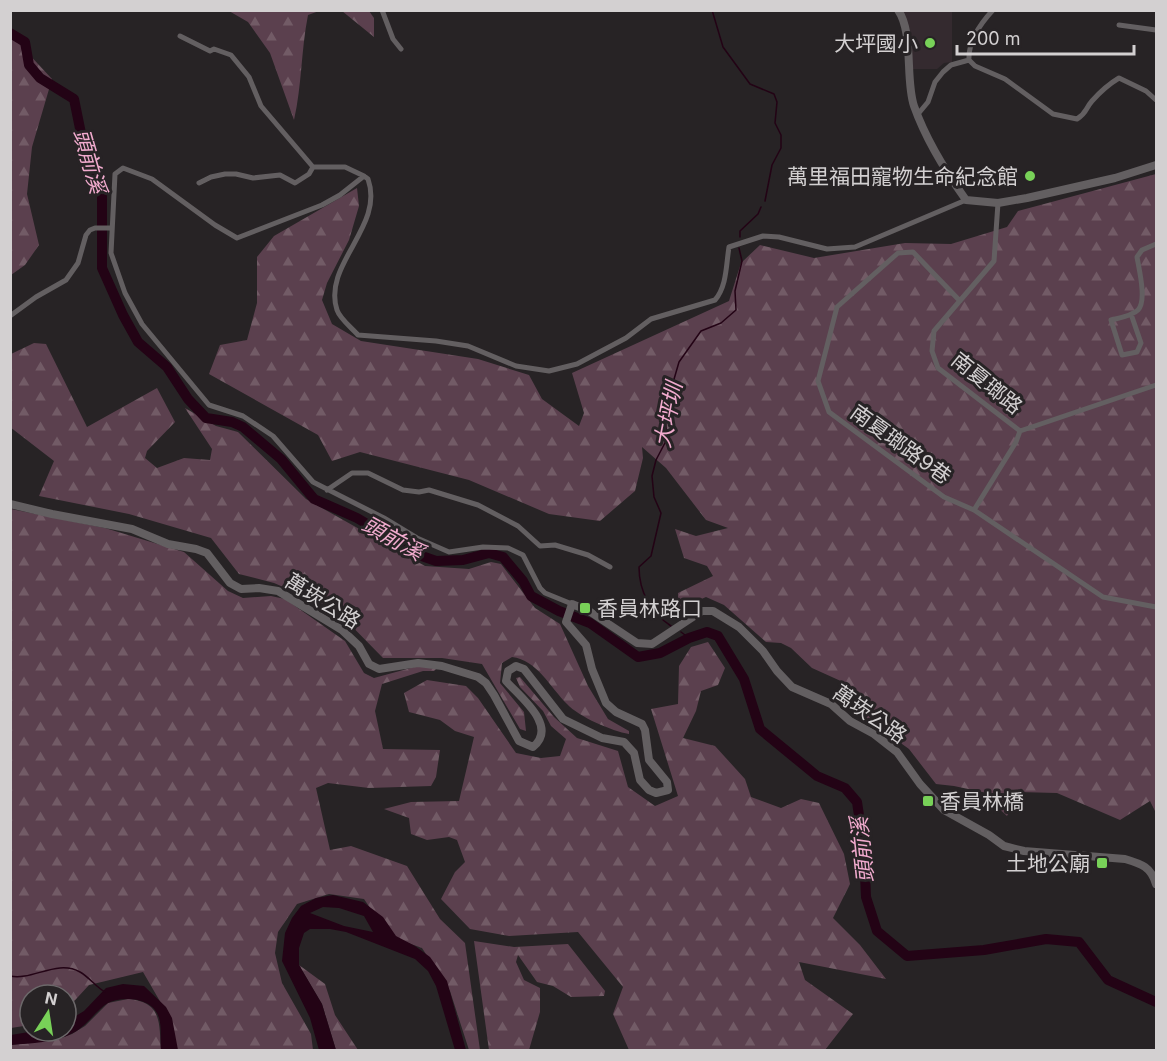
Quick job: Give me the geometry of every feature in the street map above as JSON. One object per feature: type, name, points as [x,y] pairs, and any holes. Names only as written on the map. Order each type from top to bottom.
[{"type":"street","points":[[382,10],[393,39],[401,49]]},
{"type":"street","points":[[898,10],[905,27],[914,106],[950,177],[966,200]]},
{"type":"street","points":[[993,10],[975,34],[969,49],[969,60],[975,66],[1005,79],[1053,114],[1077,119],[1086,113],[1090,103],[1111,82],[1119,78],[1146,91],[1156,100]]},
{"type":"street","points":[[1119,25],[1156,30]]},
{"type":"street","points":[[180,36],[210,51],[214,49],[231,55],[249,77],[261,106],[313,168]]},
{"type":"street","points":[[918,114],[928,102],[935,82],[943,72],[951,65],[969,60]]},
{"type":"street","points":[[313,168],[345,167],[368,179],[372,196],[368,220],[336,282],[338,311],[358,335],[436,340],[468,345],[516,366],[549,371],[577,364],[626,338],[651,320],[715,300],[721,293],[729,247],[744,241],[763,236],[779,237],[827,249],[855,247],[966,200],[998,203],[1028,198],[1115,178],[1156,165]]},
{"type":"street","points":[[364,176],[340,195],[322,205],[237,238],[215,225],[152,179],[123,168],[115,174],[111,253],[131,303],[142,324],[209,405],[243,416],[273,436],[313,482],[384,518],[417,538],[449,552],[483,547],[508,548],[523,555],[540,588],[545,593],[572,604]]},
{"type":"street","points":[[199,183],[211,177],[236,174],[253,178],[280,175],[295,183],[309,174],[313,168]]},
{"type":"street","name":"南夏瑯路","points":[[998,203],[994,261],[934,331],[932,351],[938,368],[1020,431],[1156,385]]},
{"type":"street","points":[[10,316],[36,297],[66,280],[78,263],[86,235],[90,230],[112,228]]},
{"type":"street","points":[[1131,314],[1140,343],[1137,352],[1122,355],[1111,320],[1139,309],[1143,301],[1137,257],[1142,250],[1156,244]]},
{"type":"street","name":"南夏瑯路9巷","points":[[960,301],[913,252],[898,253],[837,307],[819,381],[829,412],[944,497],[974,510]]},
{"type":"street","points":[[1020,431],[1016,442],[974,510],[1103,597],[1156,607]]},
{"type":"street","points":[[327,490],[352,473],[368,473],[404,490],[419,492],[429,490],[478,505],[518,525],[540,546],[555,545],[588,555],[610,567]]},
{"type":"street","name":"萬崁公路","points":[[10,504],[132,529],[168,544],[207,553],[230,583],[241,589],[259,588],[278,591],[342,630],[359,646],[369,664],[379,669],[418,663],[442,666],[478,677],[486,683],[494,695],[519,741],[533,747],[540,741],[542,734],[540,724],[531,705],[506,681],[508,671],[516,666],[524,669],[562,719],[602,738],[624,742],[634,753],[640,780],[656,793],[668,790],[667,782],[649,760],[642,724],[616,712],[606,703],[592,669],[586,645],[566,622],[572,604],[589,611],[637,643],[652,644],[702,611],[713,610],[739,627],[763,651],[792,687],[831,704],[850,721],[874,734],[897,752],[920,784],[944,810],[1004,846],[1024,851],[1125,859],[1141,863],[1152,872],[1156,884]]},
{"type":"shaded area","name":"大坪國小","points":[[901,11],[952,11],[952,62],[944,63],[937,69],[911,69]]},
{"type":"shaded area","points":[[333,895],[363,902],[383,917],[396,936],[430,957],[447,981],[466,1050],[455,1050],[436,986],[428,971],[415,959],[346,932],[310,929],[304,933],[299,948],[299,965],[322,1004],[336,1050],[319,1050],[310,1018],[282,961],[285,933],[292,918],[301,906],[316,898]],"holes":[[[323,907],[339,908],[364,916],[373,932],[344,926],[310,913]]]},
{"type":"shaded area","points":[[123,984],[144,986],[166,1007],[172,1018],[178,1050],[161,1050],[159,1018],[156,1011],[145,1002],[138,1000],[122,999],[108,1003],[78,1030],[78,1015],[106,988]]},
{"type":"shaded area","points":[[18,1034],[18,1043],[32,1043],[11,1045],[11,1035]]},
{"type":"green space","points":[[229,11],[319,11],[308,15],[294,120],[270,53],[248,22]]},
{"type":"green space","points":[[342,11],[369,11],[374,18],[374,37]]},
{"type":"green space","points":[[11,35],[52,79],[32,147],[27,194],[39,245],[25,265],[11,275]]},
{"type":"green space","points":[[1156,174],[1156,813],[1150,801],[1120,820],[1057,793],[1019,792],[1007,816],[995,805],[987,793],[936,784],[909,749],[862,715],[859,694],[843,682],[812,668],[791,648],[781,643],[766,642],[724,605],[706,597],[678,609],[678,593],[713,576],[707,566],[684,558],[675,529],[696,536],[728,528],[706,520],[666,468],[642,447],[643,458],[635,491],[600,521],[549,514],[469,480],[360,452],[332,461],[318,435],[209,374],[220,345],[247,340],[257,303],[257,257],[274,236],[357,188],[359,206],[349,240],[327,283],[322,300],[332,324],[361,341],[478,359],[529,375],[542,399],[579,426],[584,413],[572,373],[729,301],[741,263],[760,245],[814,258],[905,243],[951,244],[1007,227],[1018,211]]},
{"type":"green space","points":[[34,343],[46,344],[87,427],[157,388],[175,422],[147,451],[145,458],[157,468],[184,458],[210,460],[212,449],[185,408],[216,426],[238,432],[306,499],[425,566],[469,569],[491,562],[501,564],[535,608],[560,624],[588,686],[608,719],[629,731],[629,734],[605,727],[579,714],[529,663],[512,657],[502,663],[500,683],[524,712],[526,731],[520,729],[482,664],[442,658],[383,658],[335,609],[274,583],[239,574],[211,538],[129,514],[39,496],[54,461],[10,427],[11,354]]},
{"type":"green space","points":[[11,509],[105,528],[184,552],[228,591],[243,598],[271,596],[285,599],[345,641],[364,673],[374,678],[418,666],[436,669],[382,684],[375,711],[383,749],[440,750],[436,777],[431,786],[369,788],[328,783],[316,788],[330,850],[351,846],[407,866],[440,919],[465,943],[480,1050],[469,1050],[450,991],[422,948],[389,936],[364,899],[329,894],[297,904],[278,932],[275,953],[282,983],[311,1034],[313,1050],[171,1050],[165,1010],[143,972],[89,985],[78,997],[78,983],[18,983],[18,1027],[11,1028]]},
{"type":"green space","points":[[708,642],[725,668],[718,685],[701,691],[696,711],[683,738],[715,746],[745,779],[751,797],[781,808],[801,799],[819,803],[844,854],[850,884],[833,918],[860,945],[886,979],[799,962],[805,980],[853,1014],[825,1050],[629,1050],[613,1014],[623,987],[578,932],[509,936],[470,929],[441,899],[455,872],[465,862],[457,840],[449,837],[427,840],[411,834],[409,818],[384,809],[411,802],[459,801],[474,737],[455,731],[440,720],[409,712],[404,693],[427,680],[466,686],[478,698],[516,753],[541,758],[560,756],[566,739],[551,726],[543,711],[520,687],[516,678],[520,677],[554,717],[577,738],[618,751],[628,787],[655,806],[678,796],[651,709],[678,704],[679,666],[691,647]]},
{"type":"green space","points":[[474,941],[514,947],[568,944],[605,991],[604,996],[571,997],[553,986],[537,982],[518,955],[516,962],[524,980],[540,988],[540,1012],[529,1050],[489,1050]]},
{"type":"green space","points":[[299,965],[325,984],[335,1015],[358,1050],[336,1050],[322,1004]]},
{"type":"green space","points":[[128,999],[147,1004],[153,1009],[159,1022],[161,1050],[11,1050],[10,1045],[28,1043],[78,1043],[78,1030],[108,1003]]},
{"type":"waterway","name":"大坪圳","points":[[712,10],[723,47],[750,84],[774,94],[777,102],[775,123],[781,135],[781,148],[772,165],[765,201]]},
{"type":"waterway","name":"頭前溪","points":[[10,33],[25,42],[29,65],[40,78],[74,99],[86,158],[102,193],[102,268],[123,315],[138,342],[167,367],[188,399],[206,418],[232,422],[243,427],[281,459],[314,499],[357,518],[419,555],[436,561],[463,560],[489,553],[503,557],[523,581],[531,596],[559,611],[590,623],[638,657],[660,653],[689,638],[707,632],[718,636],[744,679],[760,729],[817,776],[845,788],[857,802],[864,849],[866,897],[877,931],[907,956],[984,950],[1046,939],[1079,942],[1108,980],[1156,1002]]},
{"type":"waterway","name":"大坪圳","points":[[740,237],[740,231],[758,214],[761,207]]},
{"type":"waterway","name":"大坪圳","points":[[671,626],[652,608],[641,585],[639,567],[651,556],[661,513],[654,497],[652,476],[656,460],[667,439],[665,416],[679,362],[701,331],[721,323],[736,310],[735,291],[742,261],[739,248]]},
{"type":"waterway","name":"大坪圳","points":[[681,632],[689,638]]},
{"type":"waterway","points":[[10,976],[27,976],[62,968],[71,969],[83,974],[105,992]]},
{"type":"place","name":"大坪國小","points":[[930,43]]},
{"type":"place","name":"萬里福田寵物生命紀念館","points":[[1030,176]]},
{"type":"place","name":"香員林路口","points":[[585,608]]},
{"type":"place","name":"香員林橋","points":[[928,801]]},
{"type":"place","name":"土地公廟","points":[[1102,863]]}]
